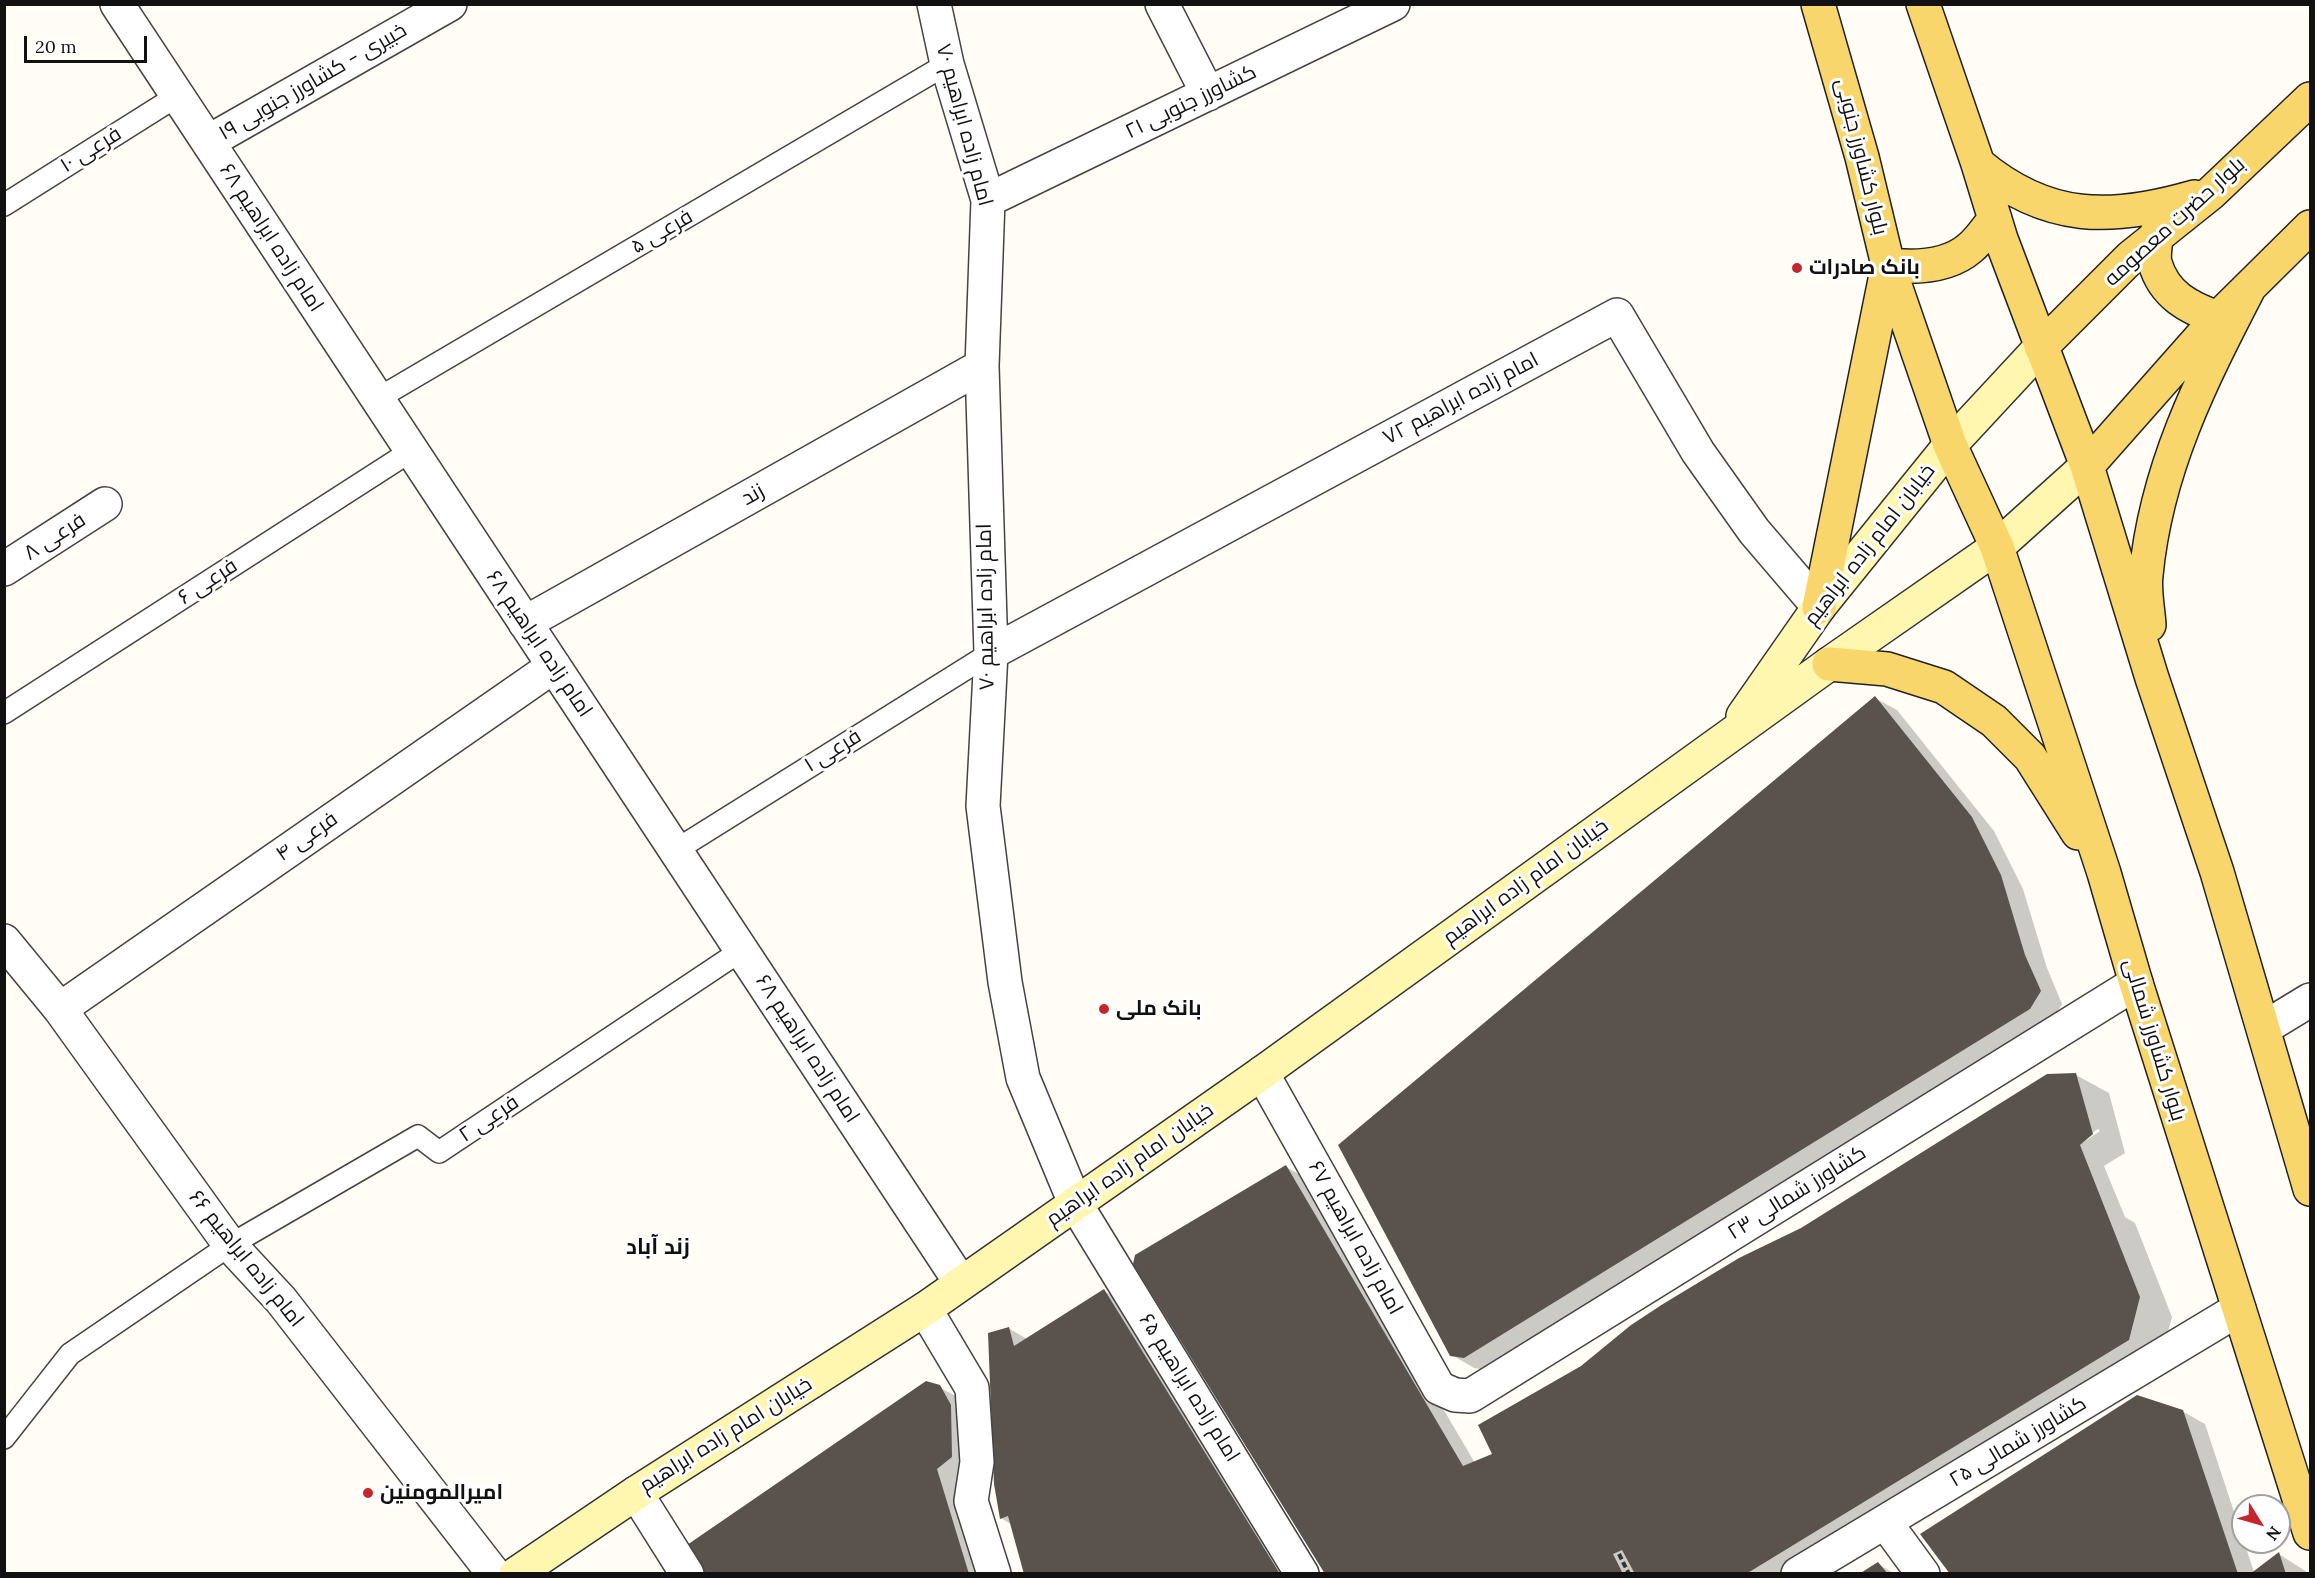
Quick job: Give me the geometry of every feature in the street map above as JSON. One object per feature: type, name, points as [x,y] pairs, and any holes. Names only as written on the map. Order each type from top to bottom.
[{"type":"main road","name":"بلوار کشاورز جنوبی","points":[[1818,4],[1862,157],[1888,265],[1950,445],[1997,547]]},
{"type":"main road","points":[[1923,4],[1995,219],[2087,466],[2152,678],[2217,872],[2310,1189]]},
{"type":"main road","name":"بلوار حضرت معصومه","points":[[2041,347],[2156,235],[2211,193],[2310,99]]},
{"type":"main road","points":[[1978,164],[2000,182],[2026,197],[2081,213],[2143,210],[2211,193]]},
{"type":"main road","points":[[1819,607],[1888,265],[1912,267],[1946,262],[1970,248],[1995,219]]},
{"type":"main road","points":[[2087,466],[2218,318],[2310,226]]},
{"type":"main road","points":[[2156,235],[2154,262],[2171,294],[2193,310],[2218,318]]},
{"type":"main road","points":[[2152,678],[2146,577],[2155,514],[2177,436],[2200,382],[2248,288]]},
{"type":"main road","name":"خیابان امام زاده ابراهیم","points":[[1730,735],[1819,607],[1950,445],[2041,347]]},
{"type":"main road","name":"خیابان امام زاده ابراهیم","points":[[516,1574],[636,1493],[926,1309],[1262,1072],[1829,664],[1997,547],[2087,466]]},
{"type":"main road","name":"بلوار کشاورز شمالی","points":[[1997,547],[2104,873],[2136,983],[2310,1533]]},
{"type":"main road","points":[[1829,664],[1887,669],[1944,687],[1994,721],[2030,757],[2104,873]]},
{"type":"street","name":"امام زاده ابراهیم ۶۸","points":[[117,4],[961,1283]]},
{"type":"street","name":"خبیری - کشاورز جنوبی ۱۹","points":[[208,142],[450,4]]},
{"type":"street","name":"امام زاده ابراهیم ۷۰","points":[[934,4],[947,64],[988,200],[982,366],[990,653],[983,806],[1005,982],[1023,1078],[1075,1203]]},
{"type":"street","points":[[1162,4],[1208,93]]},
{"type":"street","name":"کشاورز جنوبی ۲۱","points":[[988,200],[1392,5]]},
{"type":"street","name":"امام زاده ابراهیم ۷۲","points":[[990,653],[1617,315],[1698,452],[1754,531],[1819,607]]},
{"type":"street","name":"زند","points":[[525,623],[982,366]]},
{"type":"street","name":"فرعی ۸","points":[[4,569],[105,504]]},
{"type":"street","name":"فرعی ۴","points":[[60,1009],[554,666]]},
{"type":"street","name":"امام زاده ابراهیم ۶۶","points":[[6,947],[60,1009],[230,1245],[281,1300],[494,1574]]},
{"type":"street","name":"کشاورز شمالی ۲۳","points":[[1455,1395],[1470,1396],[2136,983]]},
{"type":"street","points":[[2264,1028],[2310,1000]]},
{"type":"street","name":"امام زاده ابراهیم ۶۷","points":[[1262,1072],[1439,1388],[1455,1395]]},
{"type":"street","name":"امام زاده ابراهیم ۶۵","points":[[1075,1203],[1302,1574]]},
{"type":"street","points":[[926,1309],[972,1388],[977,1462],[971,1502],[994,1574]]},
{"type":"street","name":"کشاورز شمالی ۲۵","points":[[1798,1574],[2238,1309]]},
{"type":"street","points":[[636,1493],[687,1574]]},
{"type":"street","points":[[1886,1522],[1923,1574]]},
{"type":"lane","name":"فرعی ۵","points":[[377,399],[947,64]]},
{"type":"lane","name":"فرعی ۱۰","points":[[4,205],[177,96]]},
{"type":"lane","name":"فرعی ۶","points":[[4,713],[411,451]]},
{"type":"lane","name":"فرعی ۱","points":[[676,850],[990,653]]},
{"type":"lane","name":"فرعی ۲","points":[[230,1245],[418,1136],[439,1152],[742,950]]},
{"type":"lane","points":[[4,1438],[70,1354],[230,1245]]},
{"type":"path","points":[[1619,1554],[1629,1574]]},
{"type":"building","points":[[1875,696],[1972,817],[2001,875],[2025,955],[2041,991],[2030,1009],[1464,1358],[1450,1356],[1338,1145]]},
{"type":"building","points":[[2076,1073],[2093,1134],[2080,1145],[2140,1297],[2129,1340],[1746,1574],[1635,1574],[1622,1550],[1613,1554],[1623,1574],[1325,1574],[1133,1264],[1135,1255],[1286,1165],[1463,1466],[1492,1454],[1478,1425],[1581,1366],[1631,1325],[1663,1304],[1739,1258],[1801,1228],[2047,1074]]},
{"type":"building","points":[[1104,1289],[1280,1574],[1024,1574],[1008,1516],[1000,1519],[994,1484],[988,1333],[1009,1327],[1014,1346]]},
{"type":"building","points":[[926,1381],[940,1385],[951,1405],[952,1457],[937,1469],[969,1574],[704,1574],[687,1545]]},
{"type":"building","points":[[2137,1395],[2183,1410],[2238,1574],[1950,1574],[1920,1534]]},
{"type":"building","points":[[2276,1554],[2280,1554],[2286,1574],[2250,1574]]},
{"type":"building","points":[[1878,1562],[1888,1574],[1859,1574]]},
{"type":"place","name":"بانک صادرات","points":[[1797,268]]},
{"type":"place","name":"بانک ملی","points":[[1104,1009]]},
{"type":"place","name":"امیرالمومنین","points":[[368,1493]]},
{"type":"district","name":"زند آباد","points":[[658,1248]]}]
